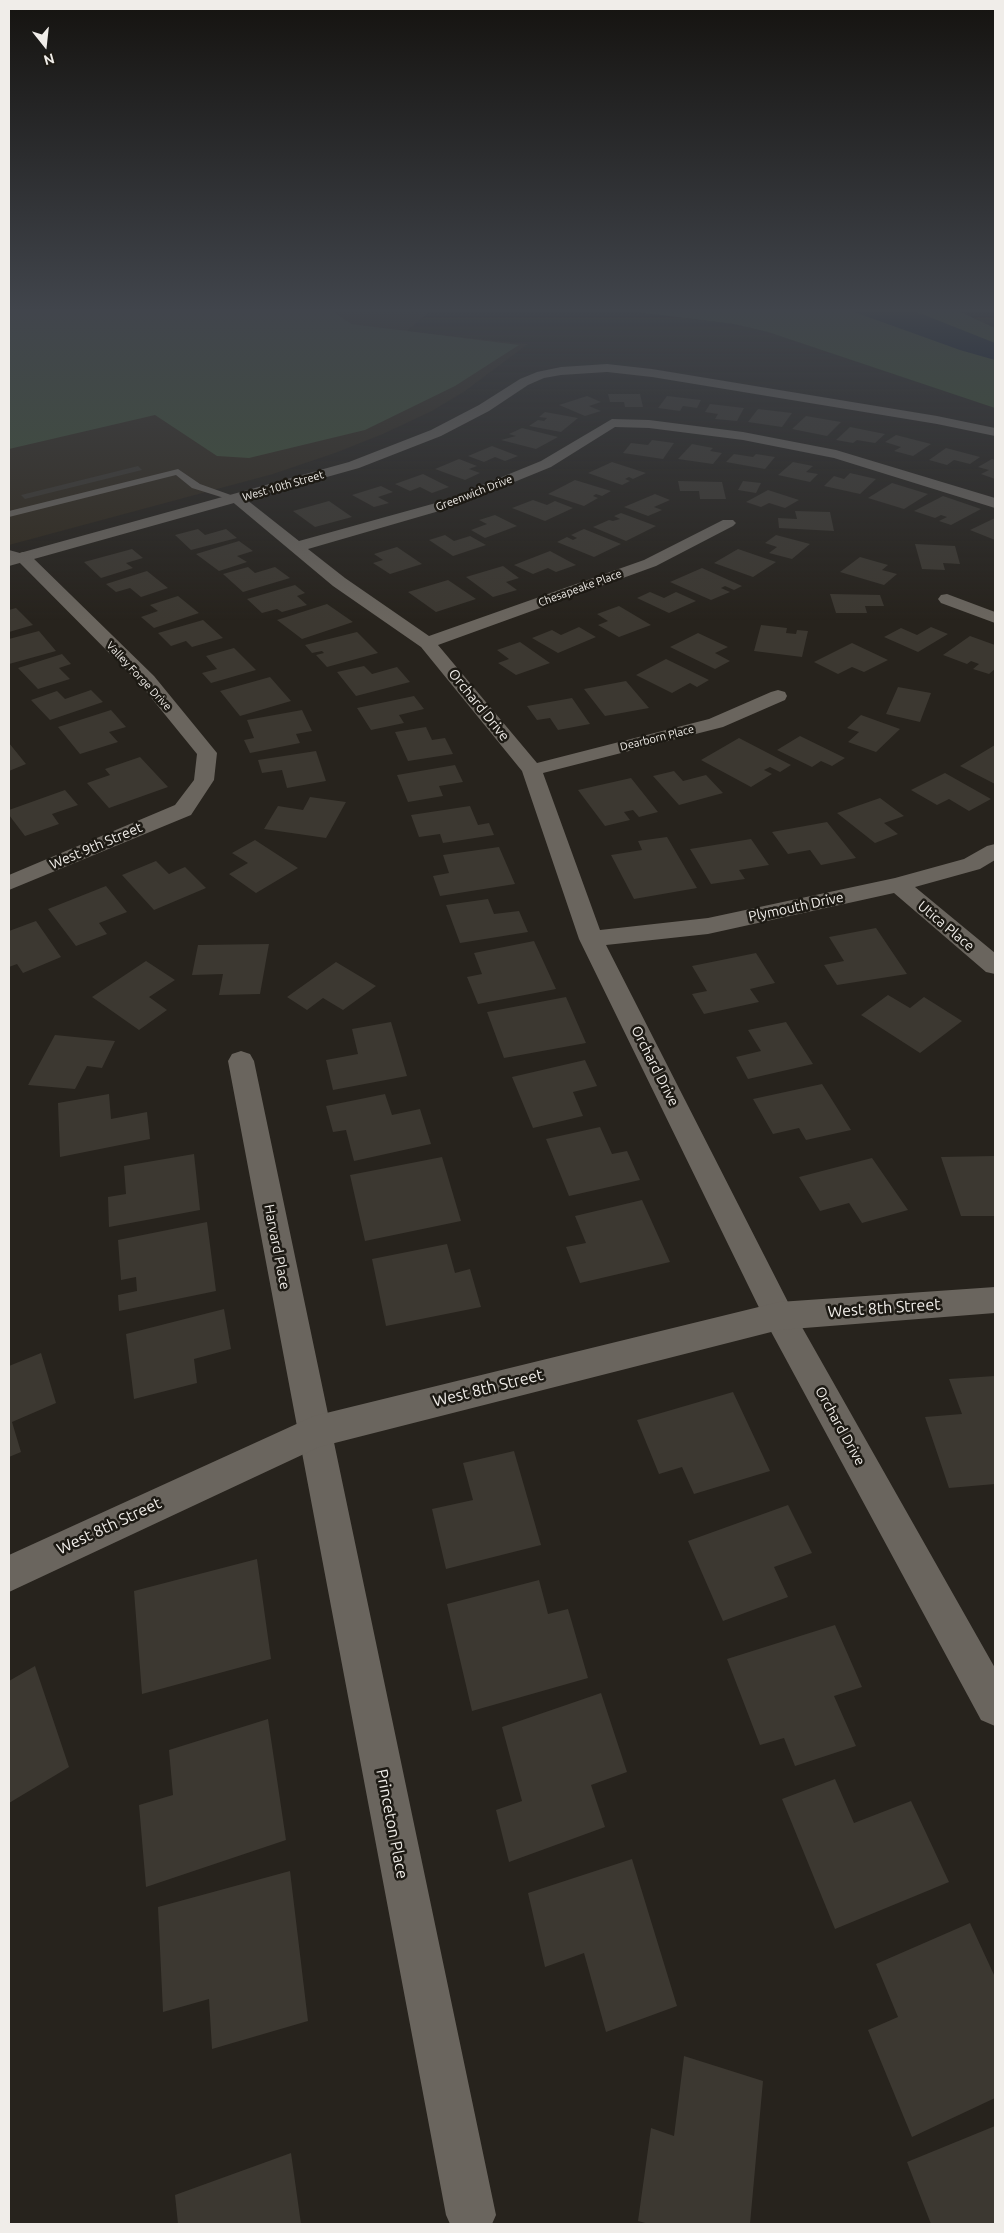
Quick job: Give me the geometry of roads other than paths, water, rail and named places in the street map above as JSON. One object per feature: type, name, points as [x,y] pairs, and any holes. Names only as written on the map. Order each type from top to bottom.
[{"type":"street","name":"West 10th Street","points":[[14,557],[309,479],[392,451],[477,412]]},
{"type":"street","name":"West 10th Street","points":[[890,412],[995,432]]},
{"type":"street","name":"Greenwich Drive","points":[[297,547],[448,504],[546,464],[612,423],[649,424],[743,436],[836,454],[995,503]]},
{"type":"street","name":"Orchard Drive","points":[[237,499],[339,582],[427,643],[532,770],[591,939],[779,1316],[995,1706]]},
{"type":"street","name":"Chesapeake Place","points":[[427,643],[650,563],[728,523]]},
{"type":"street","name":"Valley Forge Drive","points":[[14,557],[147,680],[207,753],[204,780],[184,810]]},
{"type":"street","points":[[947,599],[995,618]]},
{"type":"street","name":"Dearborn Place","points":[[532,770],[716,723],[778,696]]},
{"type":"street","name":"West 9th Street","points":[[9,883],[184,810]]},
{"type":"street","name":"Plymouth Drive","points":[[591,939],[708,926],[898,885],[972,864],[995,851]]},
{"type":"street","name":"Utica Place","points":[[898,885],[995,966]]},
{"type":"street","name":"Harvard Place","points":[[241,1061],[314,1432]]},
{"type":"street","name":"West 8th Street","points":[[9,1574],[314,1432],[779,1316],[995,1300]]},
{"type":"street","name":"Princeton Place","points":[[314,1432],[471,2216]]},
{"type":"lane","points":[[9,514],[178,472],[196,486],[237,499]]}]
